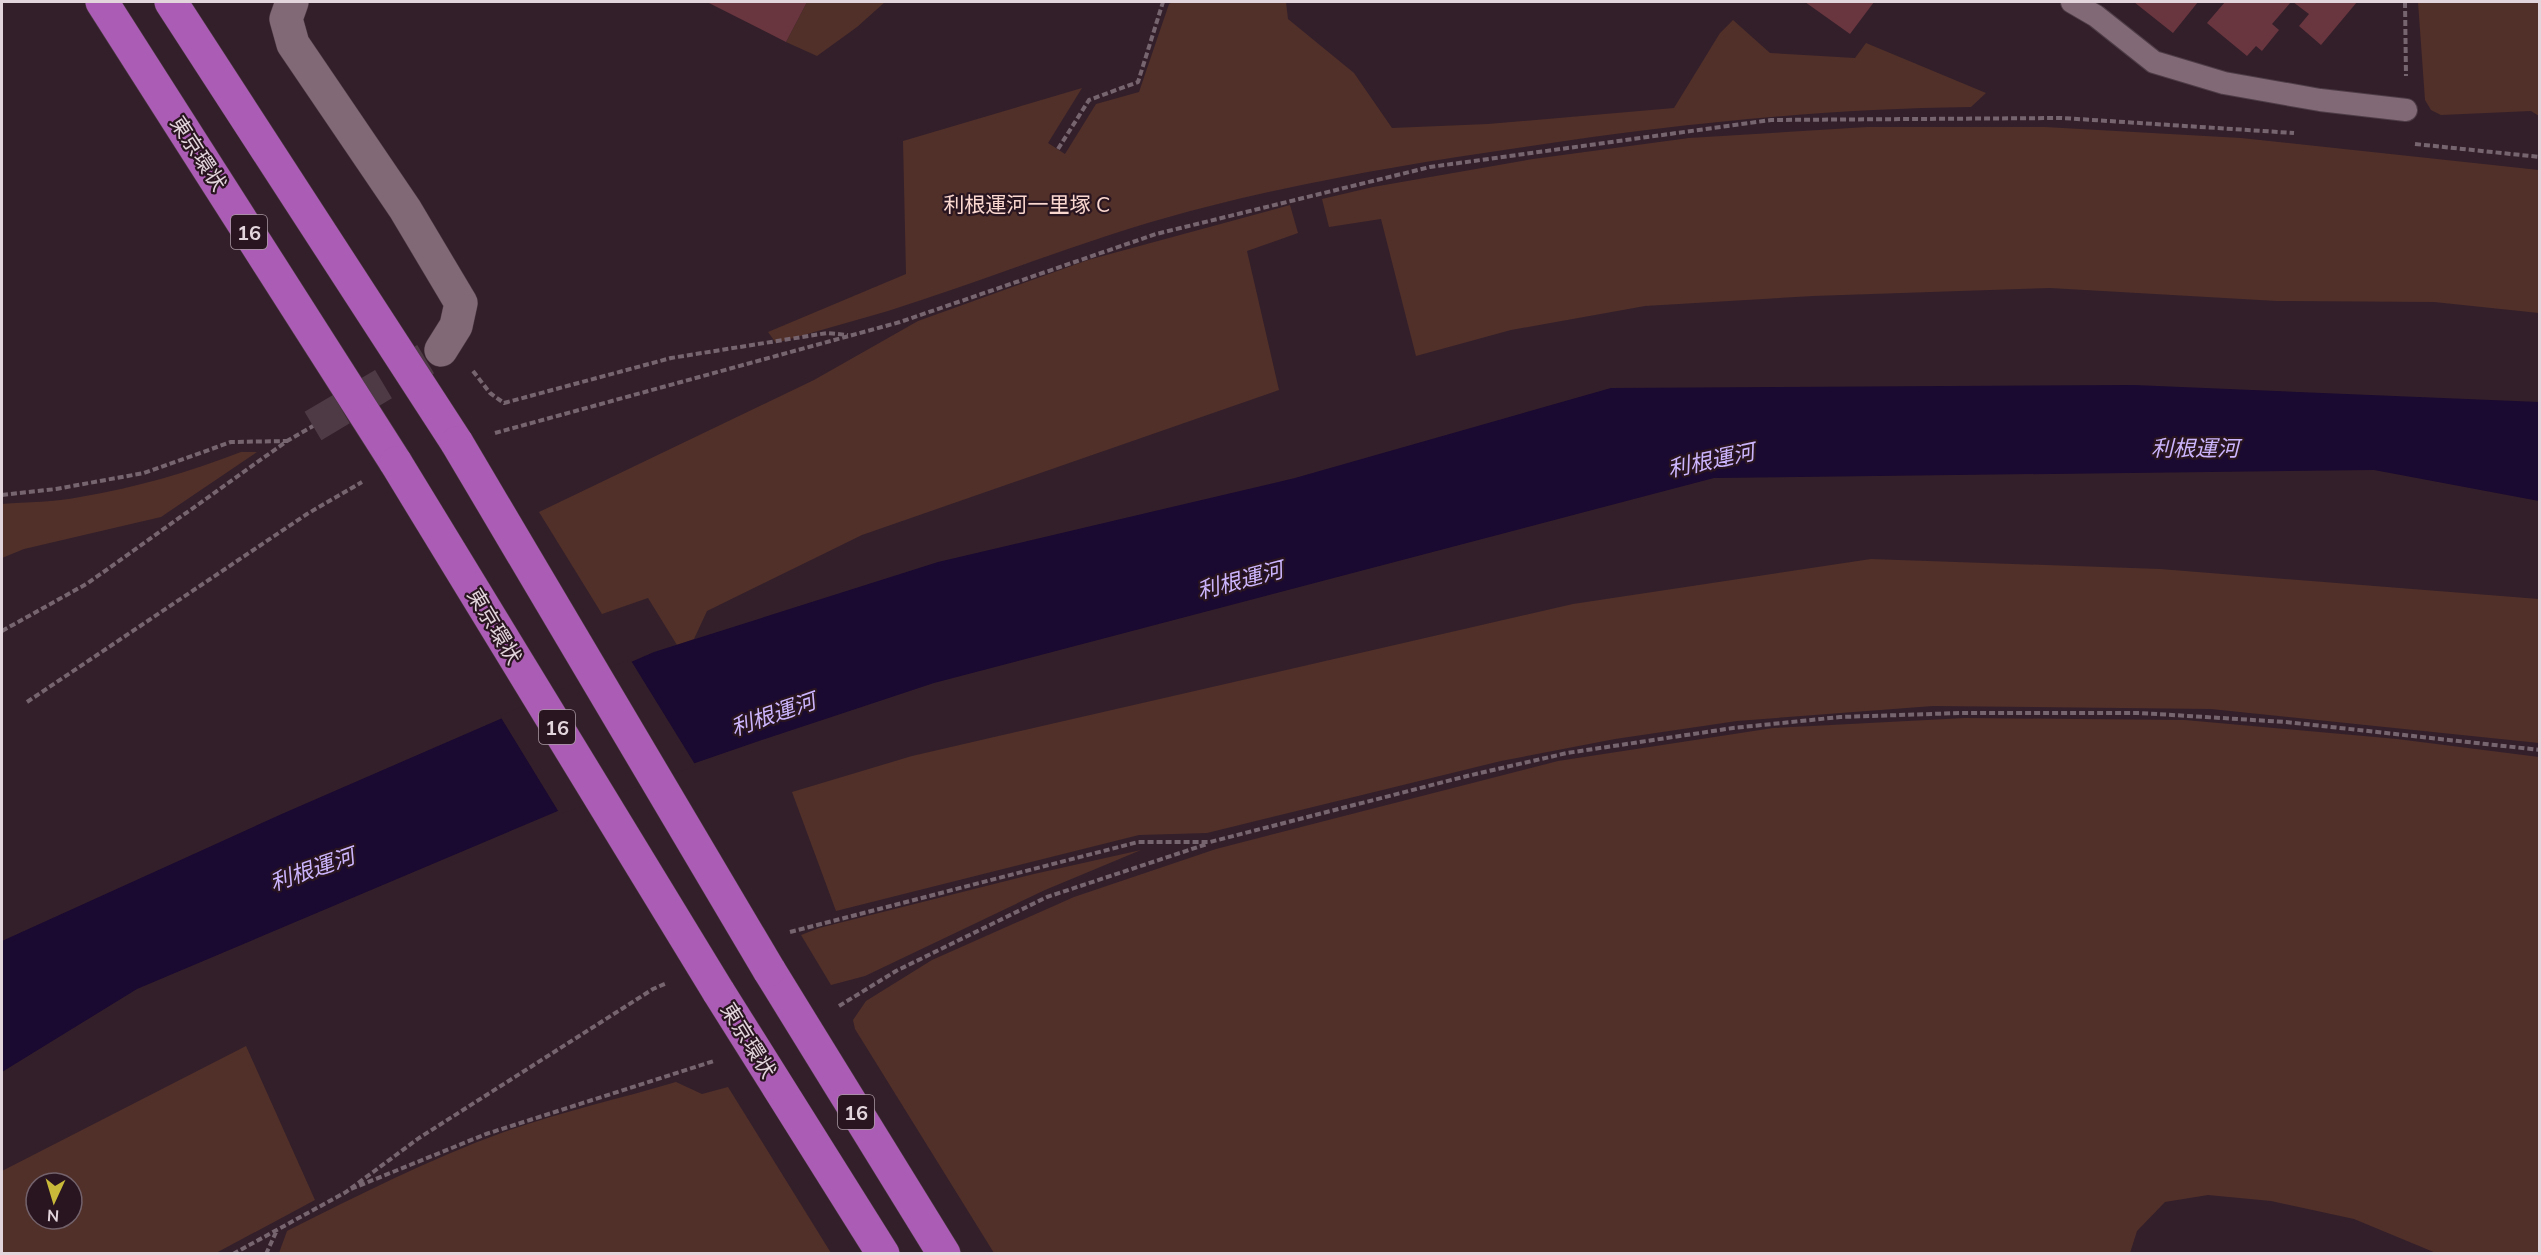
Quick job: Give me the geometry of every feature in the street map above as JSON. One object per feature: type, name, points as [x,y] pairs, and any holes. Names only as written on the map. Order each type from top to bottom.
[{"type":"highway","name":"東京環状","points":[[102,2],[396,463],[718,991],[884,1254]]},
{"type":"highway","name":"16","points":[[171,2],[457,443],[769,970],[944,1254]]},
{"type":"street","points":[[292,2],[286,19],[293,44],[405,209],[461,303],[456,326],[445,345]]},
{"type":"lane","points":[[2072,2],[2096,16],[2154,62],[2224,83],[2320,100],[2406,110]]},
{"type":"path","points":[[1058,149],[1089,100],[1138,82],[1163,2]]},
{"type":"path","points":[[2405,2],[2406,110]]},
{"type":"path","points":[[457,443],[900,322],[1156,234],[1430,168],[1771,120],[2062,118],[2297,134]]},
{"type":"path","points":[[2403,142],[2540,157]]},
{"type":"path","points":[[445,345],[490,393],[504,403],[670,358],[827,333],[852,335]]},
{"type":"path","points":[[2,631],[88,583],[287,441],[313,426]]},
{"type":"path","points":[[2,495],[56,489],[144,473],[231,442],[287,441]]},
{"type":"path","points":[[27,702],[307,514],[396,463]]},
{"type":"path","points":[[782,936],[804,927],[1138,842],[1210,842],[1467,776],[1567,753],[1732,728],[1864,716],[2140,713],[2286,722],[2540,750]]},
{"type":"path","points":[[233,1254],[346,1191],[419,1138],[653,989],[674,980]]},
{"type":"path","points":[[266,1254],[277,1229]]},
{"type":"green space","points":[[807,2],[885,2],[857,27],[817,56],[786,42]]},
{"type":"green space","name":"利根運河一里塚 C","points":[[1173,2],[1286,2],[1288,19],[1354,73],[1392,128],[1488,124],[1674,108],[1720,33],[1733,20],[1770,53],[1855,58],[1866,43],[1986,93],[1971,107],[1803,114],[1636,131],[1445,159],[1288,188],[1210,206],[1128,229],[888,311],[776,343],[768,332],[906,274],[903,141],[1082,88],[1048,143],[1065,154],[1096,104],[1139,92],[1169,4]]},
{"type":"green space","points":[[2418,2],[2539,2],[2539,116],[2531,111],[2441,115],[2431,110],[2425,100]]},
{"type":"green space","points":[[1867,127],[2045,127],[2241,138],[2539,170],[2539,313],[2434,302],[2277,301],[2050,288],[1813,296],[1645,306],[1511,330],[1416,356],[1381,219],[1329,227],[1322,199],[1373,187],[1533,159],[1689,138]]},
{"type":"green space","points":[[1290,205],[1298,233],[1247,251],[1279,390],[862,535],[707,611],[694,639],[677,645],[648,598],[602,614],[539,512],[814,380],[918,321],[1088,260]]},
{"type":"green space","points":[[241,452],[257,452],[161,517],[24,549],[2,558],[2,504],[61,500],[121,489],[182,473]]},
{"type":"green space","points":[[1871,559],[2160,569],[2539,599],[2539,743],[2211,709],[1933,706],[1737,721],[1615,739],[1501,761],[1207,833],[1139,835],[836,911],[792,792],[912,756],[1573,604]]},
{"type":"green space","points":[[1965,718],[2185,720],[2397,739],[2539,757],[2539,1252],[2436,1253],[2354,1219],[2271,1201],[2208,1195],[2165,1202],[2137,1231],[2130,1253],[994,1253],[855,1029],[853,1020],[866,1001],[932,960],[1074,897],[1216,849],[1558,761],[1773,728]]},
{"type":"green space","points":[[1141,850],[1045,890],[865,976],[831,985],[801,935],[819,928],[1034,874]]},
{"type":"green space","points":[[246,1046],[315,1200],[216,1253],[2,1253],[2,1171]]},
{"type":"green space","points":[[676,1082],[702,1094],[728,1087],[831,1253],[279,1253],[287,1231],[448,1154],[525,1125]]},
{"type":"water","name":"利根運河","points":[[2134,385],[2539,402],[2539,501],[2374,470],[1714,478],[934,683],[565,808],[137,989],[2,1072],[2,941],[284,813],[654,652],[938,562],[1295,478],[1611,388]]},
{"type":"pier","points":[[630,659],[696,766],[560,814],[500,716]]},
{"type":"building","points":[[707,2],[807,2],[786,42]]},
{"type":"building","points":[[1805,2],[1874,2],[1850,34]]},
{"type":"building","points":[[2134,2],[2198,2],[2173,33]]},
{"type":"building","points":[[2225,2],[2291,2],[2272,24],[2279,30],[2262,51],[2256,46],[2247,56],[2207,23]]},
{"type":"building","points":[[2293,2],[2357,2],[2321,45],[2299,26],[2309,14]]},
{"type":"tunnel","points":[[313,426],[441,350]]}]
